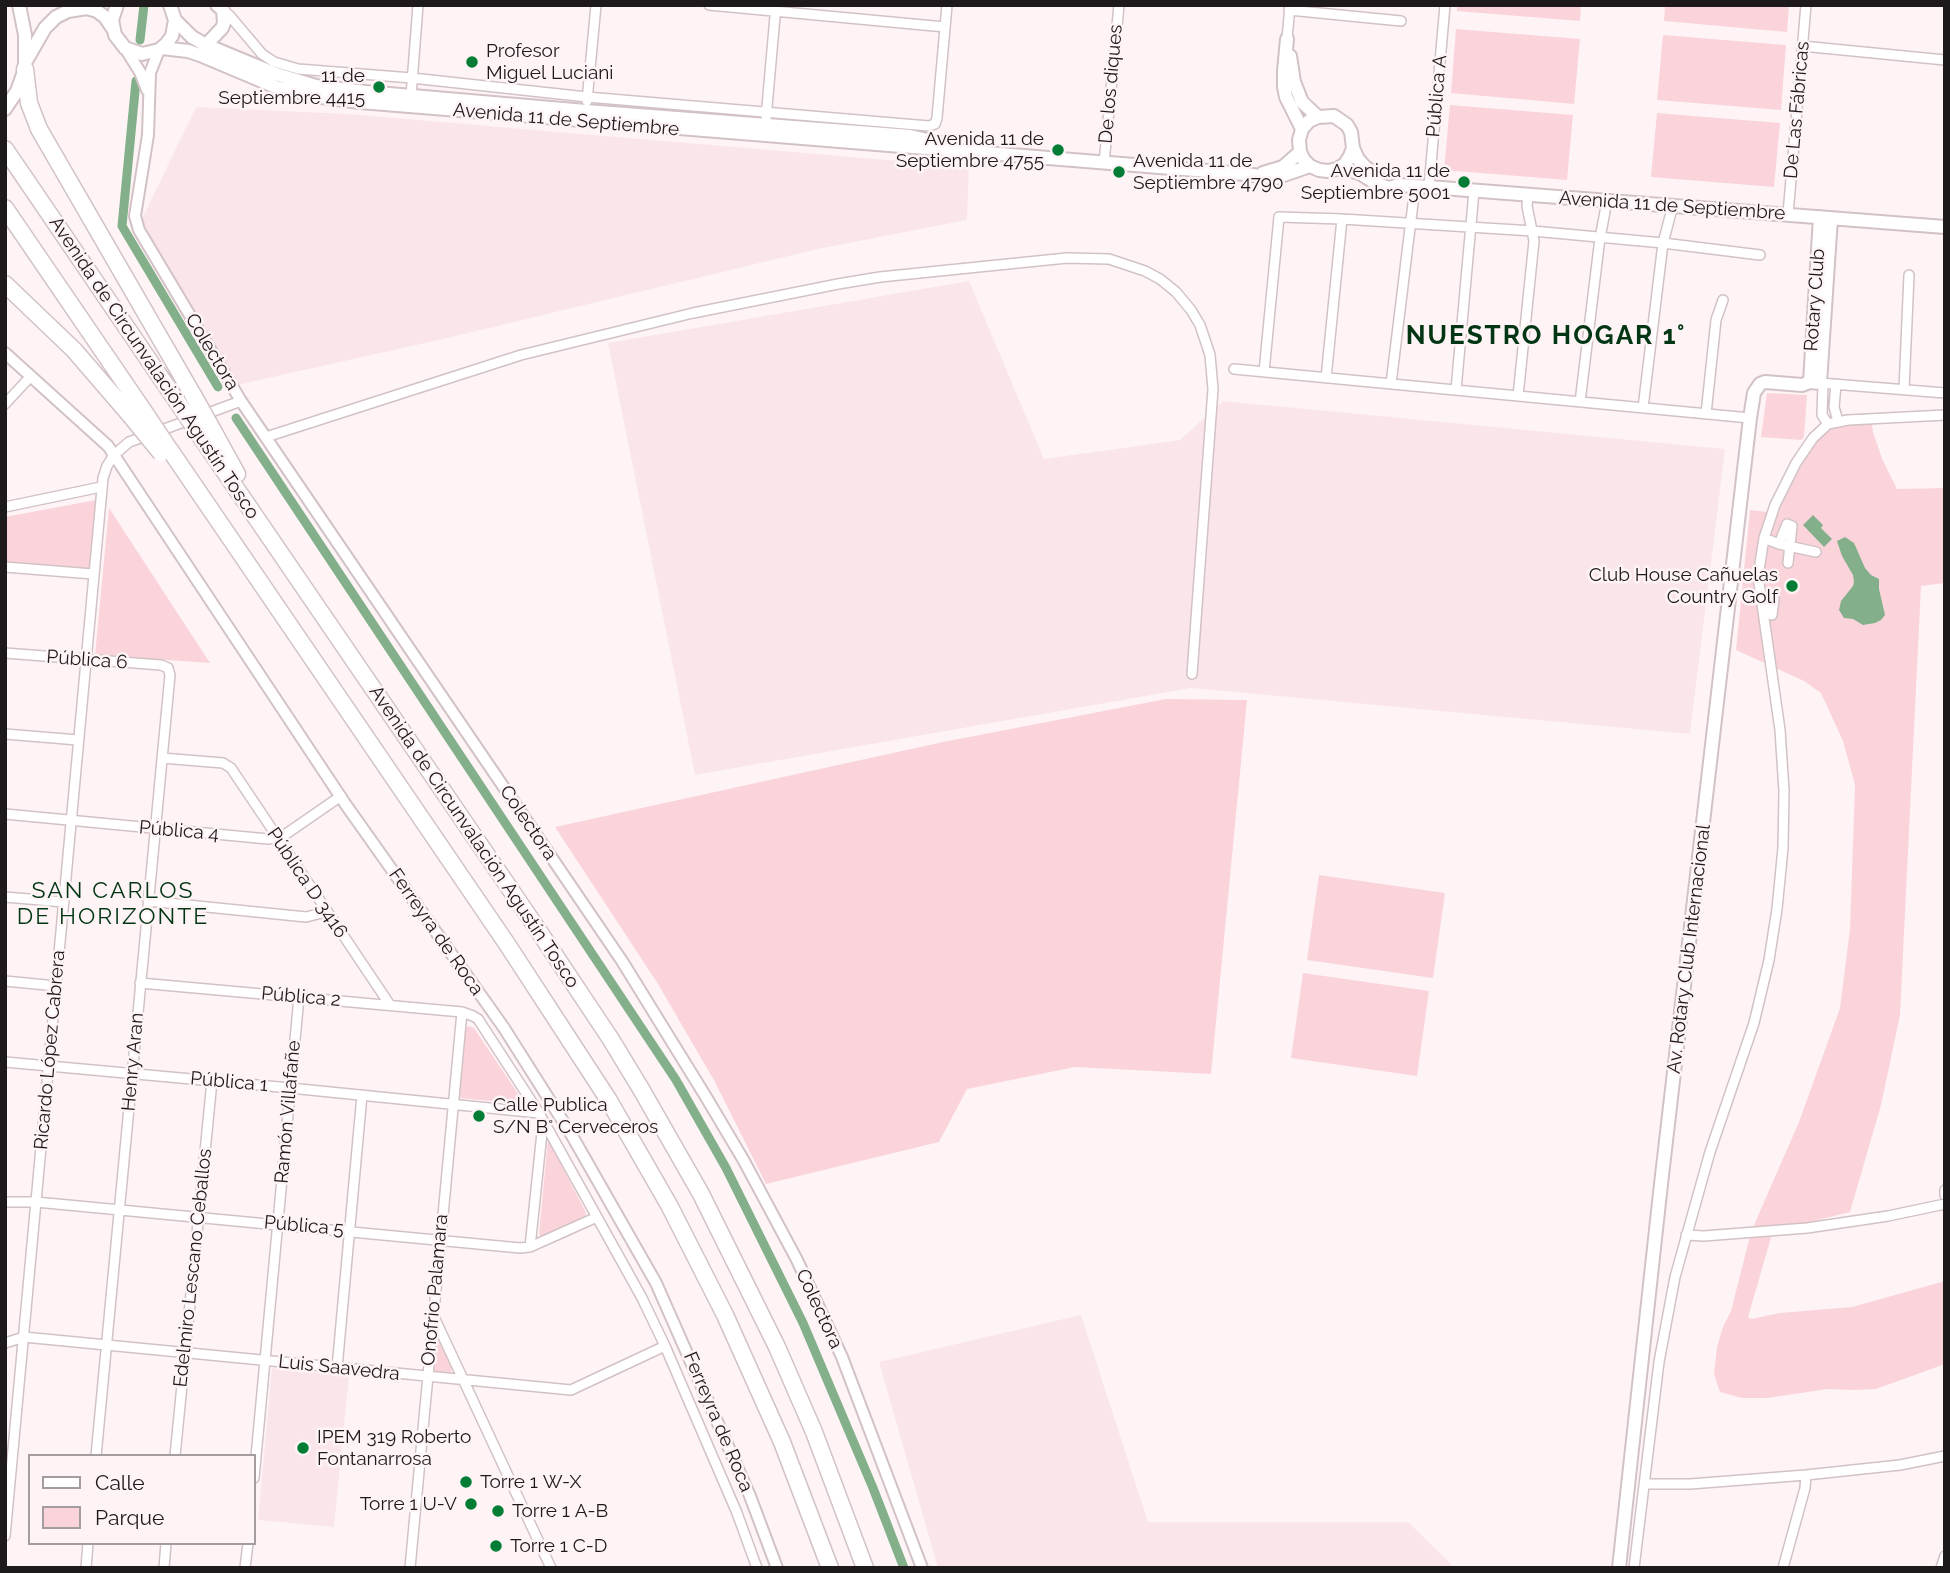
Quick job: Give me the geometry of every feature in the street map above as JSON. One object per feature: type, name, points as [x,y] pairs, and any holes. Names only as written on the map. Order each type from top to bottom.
[{"type":"highway","points":[[25,65],[29,103],[39,129],[193,395],[210,438]]},
{"type":"highway","name":"Avenida de Circunvalación Agustín Tosco","points":[[5,149],[176,400],[231,462],[264,529],[610,1038],[671,1141],[729,1249],[777,1347],[818,1443],[865,1568]]},
{"type":"highway","name":"Avenida de Circunvalación Agustín Tosco","points":[[5,208],[137,412],[307,650],[584,1059],[698,1260],[745,1357],[786,1453],[830,1568]]},
{"type":"highway","points":[[5,284],[137,412]]},
{"type":"main road","points":[[19,5],[25,35],[25,65]]},
{"type":"main road","points":[[113,30],[112,20],[117,5]]},
{"type":"main road","points":[[160,49],[172,36],[174,20],[170,5]]},
{"type":"main road","points":[[5,109],[17,91],[25,65],[45,28],[56,17],[68,11],[87,8],[97,11],[105,17],[125,48]]},
{"type":"main road","points":[[206,45],[224,23],[220,8]]},
{"type":"main road","name":"Avenida 11 de Septiembre","points":[[174,20],[206,45],[295,81],[316,86],[585,116]]},
{"type":"main road","points":[[1287,39],[1298,93],[1302,102],[1318,117]]},
{"type":"main road","points":[[1287,39],[1284,87],[1286,97],[1302,129]]},
{"type":"main road","name":"Avenida 11 de Septiembre","points":[[125,48],[142,54],[160,49],[188,51],[276,87],[314,96],[360,102],[765,124],[910,136],[978,153]]},
{"type":"main road","points":[[1353,148],[1340,167],[1328,171],[1319,170],[1304,160],[1299,140],[1302,129],[1309,121],[1318,117],[1334,116],[1351,132],[1358,159],[1371,173],[1399,186]]},
{"type":"main road","name":"Avenida 11 de Septiembre","points":[[765,124],[936,150],[1245,174]]},
{"type":"main road","points":[[1245,174],[1266,173],[1283,167],[1300,152]]},
{"type":"main road","points":[[1245,174],[1275,178],[1310,166]]},
{"type":"main road","points":[[1340,167],[1389,188],[1399,186]]},
{"type":"main road","name":"Avenida 11 de Septiembre","points":[[1399,186],[1945,227]]},
{"type":"main road","name":"Rotary Club","points":[[1818,383],[1826,217]]},
{"type":"main road","name":"Av. Rotary Club Internacional","points":[[1619,1568],[1750,418],[1755,393],[1760,384],[1818,383]]},
{"type":"street","points":[[411,96],[418,5]]},
{"type":"street","points":[[585,116],[596,5]]},
{"type":"street","points":[[709,5],[776,8],[945,27]]},
{"type":"street","points":[[220,8],[261,54],[298,69],[587,97],[765,124],[929,126],[935,124],[937,118],[947,5]]},
{"type":"street","name":"De los diques","points":[[1104,163],[1119,5]]},
{"type":"street","name":"Pública A","points":[[1429,187],[1445,5]]},
{"type":"street","name":"De Las Fábricas","points":[[1788,214],[1806,5]]},
{"type":"street","points":[[765,124],[776,8]]},
{"type":"street","points":[[1287,39],[1290,8],[1401,21]]},
{"type":"street","points":[[1802,46],[1945,60]]},
{"type":"street","name":"Colectora","points":[[125,48],[140,72],[150,96]]},
{"type":"street","name":"Colectora","points":[[160,49],[150,73],[148,135],[135,216],[137,225],[241,401],[622,961],[738,1150],[797,1260],[842,1357],[922,1568]]},
{"type":"street","points":[[1391,384],[1415,187]]},
{"type":"street","points":[[1456,390],[1474,191]]},
{"type":"street","points":[[1518,396],[1534,242],[1527,206],[1528,195]]},
{"type":"street","points":[[1580,402],[1607,201]]},
{"type":"street","points":[[1643,408],[1663,243],[1673,205]]},
{"type":"street","points":[[1264,372],[1279,217],[1533,231],[1760,255]]},
{"type":"street","points":[[1326,378],[1342,219]]},
{"type":"street","points":[[266,437],[521,355],[693,313],[880,277],[1067,258],[1109,259],[1145,271],[1176,292],[1200,325],[1210,355],[1213,389],[1192,674]]},
{"type":"street","points":[[1904,389],[1909,275]]},
{"type":"street","points":[[1706,414],[1716,320],[1723,300]]},
{"type":"street","name":"Ferreyra de Roca","points":[[5,353],[96,433],[114,455],[341,796],[504,1028],[572,1134],[656,1283],[750,1496],[777,1568]]},
{"type":"street","points":[[1234,369],[1750,418]]},
{"type":"street","points":[[5,404],[32,376]]},
{"type":"street","points":[[1828,424],[1822,415],[1818,383],[1945,393]]},
{"type":"street","points":[[1836,384],[1834,407],[1838,421]]},
{"type":"street","points":[[114,455],[133,439],[241,401]]},
{"type":"street","points":[[1634,1568],[1663,1339],[1675,1277],[1710,1152],[1754,1023],[1769,960],[1781,877],[1783,769],[1759,561],[1764,538],[1775,505],[1796,463],[1812,438],[1828,424],[1838,421],[1945,415]]},
{"type":"street","name":"Ricardo López Cabrera","points":[[5,1536],[93,574],[102,488],[107,466],[114,455]]},
{"type":"street","points":[[5,507],[102,488]]},
{"type":"street","points":[[1779,544],[1787,524],[1792,526],[1788,563]]},
{"type":"street","points":[[1764,538],[1815,552]]},
{"type":"street","points":[[5,567],[93,574]]},
{"type":"street","name":"Pública 6","points":[[5,653],[162,665],[168,668]]},
{"type":"street","name":"Henry Aran","points":[[96,1454],[170,675],[168,668]]},
{"type":"street","points":[[5,734],[78,740]]},
{"type":"street","name":"Pública D 3416","points":[[162,758],[223,763],[231,768],[390,1005]]},
{"type":"street","points":[[278,838],[341,796]]},
{"type":"street","name":"Pública 4","points":[[5,814],[278,838]]},
{"type":"street","points":[[5,897],[64,902]]},
{"type":"street","points":[[148,901],[306,917],[326,912]]},
{"type":"street","points":[[5,981],[56,986]]},
{"type":"street","name":"Pública 2","points":[[140,983],[462,1012]]},
{"type":"street","name":"Ramón Villafañe","points":[[256,1457],[299,997]]},
{"type":"street","points":[[462,1012],[473,1016],[483,1026],[541,1117],[642,1298],[665,1346]]},
{"type":"street","name":"Onofrio Palamara","points":[[410,1568],[462,1012]]},
{"type":"street","name":"Pública 1","points":[[5,1062],[452,1104],[541,1117]]},
{"type":"street","name":"Edelmiro Lescano Ceballos","points":[[175,1454],[212,1081]]},
{"type":"street","points":[[337,1368],[362,1095]]},
{"type":"street","points":[[530,1247],[541,1117]]},
{"type":"street","name":"Pública 5","points":[[5,1202],[36,1202],[350,1230],[520,1248],[530,1247],[597,1217]]},
{"type":"street","points":[[1686,1235],[1704,1236],[1818,1226],[1945,1204]]},
{"type":"street","points":[[434,1316],[551,1568]]},
{"type":"street","name":"Luis Saavedra","points":[[5,1343],[24,1337],[571,1390],[665,1346]]},
{"type":"street","name":"Ferreyra de Roca","points":[[665,1346],[737,1513],[757,1568]]},
{"type":"street","points":[[1644,1483],[1690,1484],[1806,1475],[1900,1465],[1945,1456]]},
{"type":"street","points":[[1783,1568],[1805,1488],[1806,1475]]},
{"type":"street","points":[[86,1568],[88,1545]]},
{"type":"street","points":[[164,1568],[166,1545]]},
{"type":"street","points":[[245,1568],[248,1545]]},
{"type":"street","points":[[1941,1568],[1945,1556]]},
{"type":"shaded area","points":[[196,107],[348,114],[969,167],[967,220],[818,249],[443,339],[237,385],[141,221]]},
{"type":"shaded area","points":[[969,281],[1044,459],[1180,440],[1223,401],[1725,449],[1690,734],[1191,688],[695,775],[608,343]]},
{"type":"shaded area","points":[[1813,515],[1832,539],[1824,547],[1803,525]]},
{"type":"shaded area","points":[[1845,537],[1854,543],[1865,568],[1879,579],[1885,615],[1875,623],[1863,625],[1853,619],[1844,618],[1839,610],[1841,601],[1854,582],[1837,541]]},
{"type":"shaded area","points":[[1081,1315],[1148,1522],[1408,1522],[1455,1568],[938,1568],[879,1362]]},
{"type":"shaded area","name":"IPEM 319 Roberto Fontanarrosa","points":[[272,1368],[349,1376],[334,1527],[258,1520]]},
{"type":"green space","points":[[1457,5],[1581,5],[1580,21],[1457,11]]},
{"type":"green space","points":[[1665,5],[1789,5],[1787,32],[1664,21]]},
{"type":"green space","points":[[1456,29],[1580,39],[1574,104],[1451,93]]},
{"type":"green space","points":[[1663,35],[1786,45],[1781,110],[1657,100]]},
{"type":"green space","points":[[1450,105],[1573,115],[1567,180],[1444,170]]},
{"type":"green space","points":[[1657,113],[1780,123],[1774,187],[1651,177]]},
{"type":"green space","points":[[1767,393],[1807,395],[1804,437],[1801,440],[1761,437]]},
{"type":"green space","points":[[1871,418],[1883,461],[1897,489],[1945,488],[1945,583],[1921,586],[1900,1015],[1881,1105],[1850,1212],[1773,1231],[1748,1317],[1751,1319],[1780,1313],[1852,1307],[1945,1281],[1945,1364],[1876,1389],[1828,1389],[1767,1398],[1742,1398],[1720,1392],[1714,1374],[1717,1347],[1731,1311],[1751,1232],[1799,1122],[1840,1008],[1850,929],[1855,785],[1843,741],[1821,693],[1804,681],[1736,650],[1750,510],[1767,512],[1828,424]]},
{"type":"green space","points":[[96,500],[90,572],[5,564],[5,517]]},
{"type":"green space","points":[[109,508],[210,663],[95,655]]},
{"type":"green space","points":[[1166,699],[1247,700],[1211,1074],[1075,1067],[967,1089],[939,1142],[766,1184],[715,1082],[658,984],[555,827],[943,742]]},
{"type":"green space","points":[[1319,875],[1445,893],[1433,978],[1307,960]]},
{"type":"green space","points":[[1303,973],[1429,991],[1417,1076],[1291,1058]]},
{"type":"green space","points":[[465,1028],[474,1028],[525,1104],[459,1098]]},
{"type":"green space","points":[[548,1139],[586,1213],[545,1237],[539,1234]]},
{"type":"green space","points":[[436,1339],[440,1340],[452,1369],[450,1375],[434,1373]]},
{"type":"waterway","points":[[140,40],[144,5]]},
{"type":"waterway","points":[[136,81],[122,226],[218,387]]},
{"type":"waterway","points":[[236,418],[676,1080],[726,1168],[803,1323],[904,1568]]},
{"type":"place","name":"Profesor Miguel Luciani","points":[[472,62]]},
{"type":"place","name":"11 de Septiembre 4415","points":[[379,87]]},
{"type":"place","name":"Avenida 11 de Septiembre 4755","points":[[1058,150]]},
{"type":"place","name":"Avenida 11 de Septiembre 4790","points":[[1119,172]]},
{"type":"place","name":"Avenida 11 de Septiembre 5001","points":[[1464,182]]},
{"type":"place","name":"Club House Cañuelas Country Golf","points":[[1792,586]]},
{"type":"place","name":"Calle Publica S/N B° Cerveceros","points":[[479,1116]]},
{"type":"place","name":"IPEM 319 Roberto Fontanarrosa","points":[[303,1448]]},
{"type":"place","name":"Torre 1 W-X","points":[[466,1482]]},
{"type":"place","name":"Torre 1 U-V","points":[[471,1504]]},
{"type":"place","name":"Torre 1 A-B","points":[[498,1511]]},
{"type":"place","name":"Torre 1 C-D","points":[[496,1546]]},
{"type":"district","name":"NUESTRO HOGAR 1°","points":[[1546,336]]},
{"type":"district","name":"SAN CARLOS DE HORIZONTE","points":[[113,904]]}]
